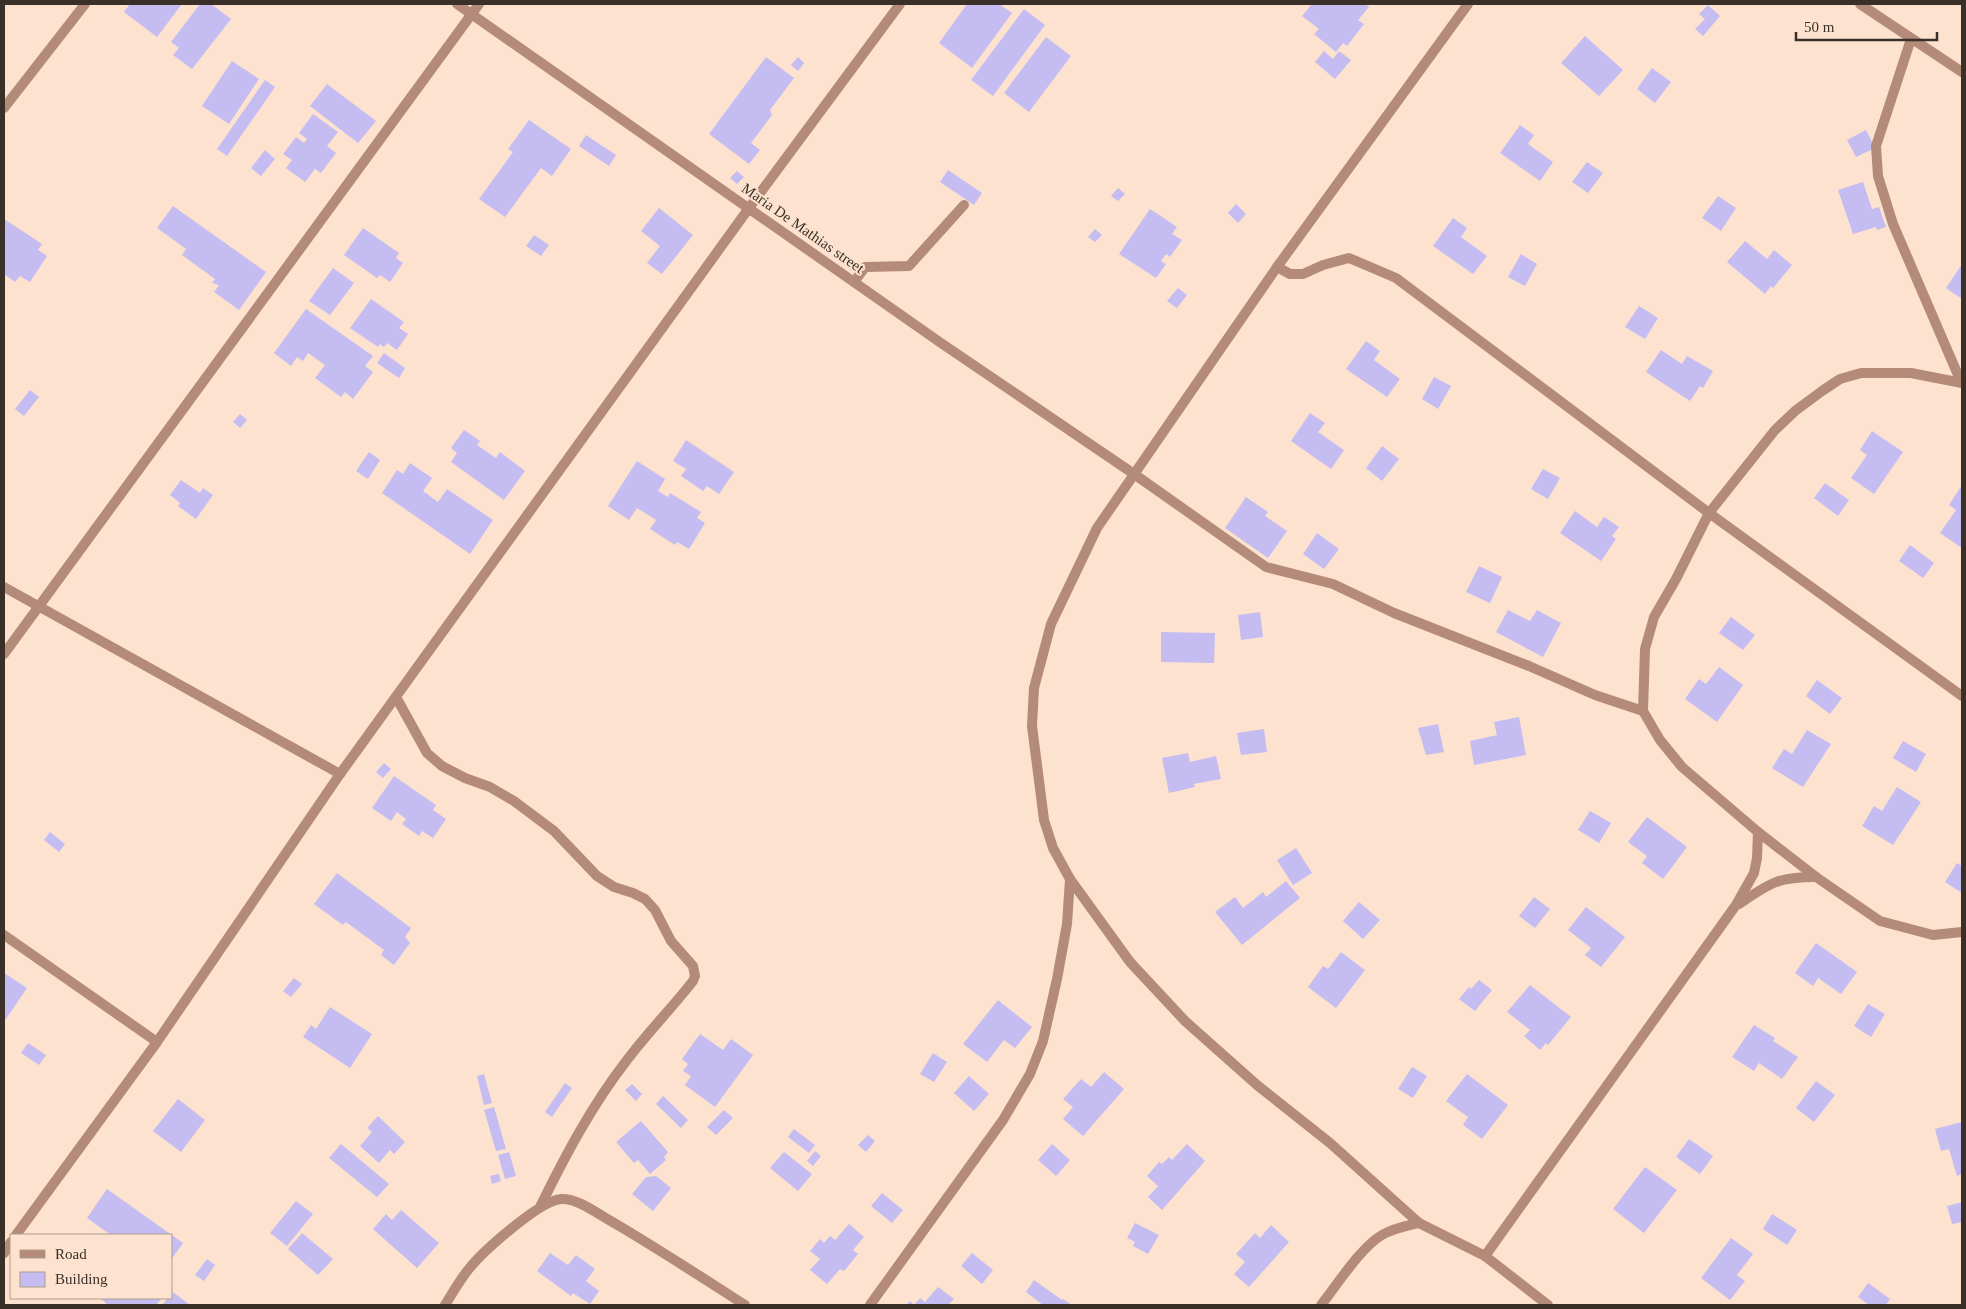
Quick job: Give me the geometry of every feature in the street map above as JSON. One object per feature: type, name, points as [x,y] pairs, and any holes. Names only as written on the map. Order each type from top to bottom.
[{"type":"street","points":[[4,108],[84,4]]},
{"type":"street","name":"Maria De Mathias street","points":[[457,4],[1266,567],[1333,584],[1394,613],[1529,666],[1595,695],[1644,711]]},
{"type":"street","points":[[4,654],[479,4]]},
{"type":"street","points":[[17,1234],[157,1042],[340,774],[749,208],[900,4]]},
{"type":"street","points":[[1468,4],[1277,267],[1097,528],[1051,624],[1034,688],[1032,726],[1044,820],[1053,848],[1070,879],[1130,962],[1185,1021],[1330,1144],[1419,1223],[1485,1256],[1548,1305]]},
{"type":"street","points":[[1860,4],[1962,72]]},
{"type":"street","points":[[1911,39],[1876,146],[1878,176],[1893,224],[1962,383]]},
{"type":"street","points":[[854,282],[865,268],[910,265],[964,205]]},
{"type":"street","points":[[1277,267],[1290,274],[1303,274],[1323,265],[1349,258],[1396,278],[1709,513],[1962,696]]},
{"type":"street","points":[[1962,383],[1911,373],[1861,372],[1840,379],[1795,411],[1775,430],[1709,513],[1676,580],[1654,617],[1645,649],[1644,711],[1660,740],[1682,767],[1758,832],[1816,877],[1880,921],[1933,935],[1962,932]]},
{"type":"street","points":[[4,587],[340,774]]},
{"type":"street","points":[[396,698],[427,753],[442,766],[464,778],[490,787],[514,801],[554,831],[597,876],[614,887],[645,899],[655,910],[671,941],[695,971],[693,981],[627,1060],[596,1103],[563,1159],[540,1207]]},
{"type":"street","points":[[1485,1256],[1736,905],[1754,873],[1757,858],[1758,832]]},
{"type":"street","points":[[1736,905],[1768,884],[1784,878],[1816,877]]},
{"type":"street","points":[[870,1305],[1003,1120],[1030,1074],[1043,1041],[1058,978],[1067,924],[1070,879]]},
{"type":"street","points":[[4,935],[157,1042]]},
{"type":"street","points":[[445,1305],[468,1270],[503,1237],[540,1207],[558,1200],[569,1200],[585,1207],[653,1246],[745,1305]]},
{"type":"street","points":[[1321,1305],[1367,1247],[1380,1236],[1394,1229],[1419,1223]]},
{"type":"building","points":[[130,4],[182,4],[157,37],[124,12]]},
{"type":"building","points":[[200,4],[211,4],[231,19],[192,69],[173,55],[179,48],[171,42]]},
{"type":"building","points":[[967,4],[999,4],[1012,13],[972,68],[939,43]]},
{"type":"building","points":[[1312,4],[1365,4],[1369,7],[1358,20],[1364,24],[1347,46],[1343,43],[1336,52],[1314,34],[1319,29],[1302,16]]},
{"type":"building","points":[[1708,5],[1720,16],[1703,36],[1695,29],[1705,19],[1699,14]]},
{"type":"building","points":[[1024,9],[1045,25],[993,96],[971,80]]},
{"type":"building","points":[[1585,36],[1623,70],[1599,96],[1561,63]]},
{"type":"building","points":[[1046,37],[1071,56],[1029,112],[1004,93]]},
{"type":"building","points":[[1324,51],[1333,59],[1339,51],[1351,60],[1335,79],[1315,62]]},
{"type":"building","points":[[766,57],[794,78],[770,110],[772,115],[751,143],[760,150],[749,164],[709,134]]},
{"type":"building","points":[[798,57],[804,63],[798,71],[791,65]]},
{"type":"building","points":[[232,61],[259,79],[229,124],[202,106]]},
{"type":"building","points":[[1652,68],[1671,82],[1655,103],[1637,89]]},
{"type":"building","points":[[265,80],[275,87],[227,156],[217,149]]},
{"type":"building","points":[[327,84],[376,121],[358,143],[310,106]]},
{"type":"building","points":[[313,114],[338,132],[327,146],[336,153],[321,173],[315,169],[305,182],[286,168],[292,160],[283,154],[296,137],[304,143],[307,139],[299,133]]},
{"type":"building","points":[[529,120],[571,149],[552,176],[541,168],[505,217],[479,199],[513,152],[508,149]]},
{"type":"building","points":[[1520,125],[1534,135],[1528,144],[1553,162],[1540,181],[1500,153]]},
{"type":"building","points":[[1866,130],[1875,148],[1856,157],[1847,140]]},
{"type":"building","points":[[586,135],[616,155],[609,166],[579,146]]},
{"type":"building","points":[[265,150],[275,159],[261,176],[251,168]]},
{"type":"building","points":[[1587,162],[1603,173],[1588,193],[1572,182]]},
{"type":"building","points":[[948,170],[982,193],[974,205],[940,182]]},
{"type":"building","points":[[737,171],[744,177],[737,184],[730,178]]},
{"type":"building","points":[[1863,182],[1872,209],[1879,207],[1886,227],[1877,230],[1876,227],[1853,234],[1838,190]]},
{"type":"building","points":[[1118,188],[1125,194],[1118,201],[1111,196]]},
{"type":"building","points":[[1718,196],[1736,208],[1721,231],[1702,218]]},
{"type":"building","points":[[1236,204],[1246,214],[1238,223],[1228,213]]},
{"type":"building","points":[[173,206],[266,272],[239,310],[214,292],[219,285],[212,283],[215,279],[182,255],[186,249],[157,228]]},
{"type":"building","points":[[659,208],[693,235],[662,274],[647,263],[660,246],[641,231]]},
{"type":"building","points":[[1150,209],[1177,227],[1172,234],[1182,240],[1170,257],[1166,254],[1161,261],[1166,264],[1156,278],[1119,254]]},
{"type":"building","points":[[1453,218],[1467,228],[1461,237],[1487,256],[1473,274],[1433,246]]},
{"type":"building","points":[[4,219],[42,244],[38,250],[47,256],[30,282],[20,276],[15,282],[4,274]]},
{"type":"building","points":[[363,228],[399,253],[396,258],[403,263],[390,282],[380,275],[377,278],[344,255]]},
{"type":"building","points":[[1095,229],[1102,235],[1095,242],[1088,237]]},
{"type":"building","points":[[534,235],[549,245],[541,256],[526,246]]},
{"type":"building","points":[[1745,241],[1767,259],[1774,250],[1792,265],[1773,288],[1771,286],[1765,294],[1727,262]]},
{"type":"building","points":[[1521,254],[1537,264],[1525,286],[1508,277]]},
{"type":"building","points":[[1962,264],[1962,299],[1946,288]]},
{"type":"building","points":[[333,268],[354,283],[330,315],[309,301]]},
{"type":"building","points":[[1178,288],[1187,295],[1177,308],[1167,301]]},
{"type":"building","points":[[371,299],[404,322],[399,328],[408,334],[397,350],[387,343],[384,347],[380,344],[378,347],[350,328]]},
{"type":"building","points":[[1639,306],[1658,318],[1645,339],[1625,327]]},
{"type":"building","points":[[306,309],[373,356],[365,366],[373,372],[353,399],[345,392],[341,397],[315,378],[325,365],[308,353],[303,361],[297,357],[291,366],[274,353]]},
{"type":"building","points":[[1366,341],[1380,351],[1374,360],[1400,379],[1387,397],[1346,369]]},
{"type":"building","points":[[1661,350],[1682,364],[1687,356],[1713,371],[1703,388],[1700,386],[1690,401],[1646,372]]},
{"type":"building","points":[[384,353],[405,368],[399,378],[377,363]]},
{"type":"building","points":[[1434,377],[1451,386],[1438,409],[1422,399]]},
{"type":"building","points":[[30,390],[39,397],[24,416],[15,409]]},
{"type":"building","points":[[1310,413],[1325,423],[1318,432],[1344,450],[1331,469],[1291,441]]},
{"type":"building","points":[[240,414],[247,420],[240,428],[233,422]]},
{"type":"building","points":[[464,430],[480,441],[477,445],[496,458],[500,452],[525,471],[504,500],[451,462],[457,453],[451,448]]},
{"type":"building","points":[[1872,431],[1903,452],[1874,494],[1851,478],[1867,455],[1860,450]]},
{"type":"building","points":[[686,440],[734,472],[719,494],[707,486],[703,491],[681,476],[686,469],[673,461]]},
{"type":"building","points":[[1382,446],[1399,459],[1382,481],[1366,468]]},
{"type":"building","points":[[369,452],[380,460],[368,479],[356,471]]},
{"type":"building","points":[[637,461],[665,479],[658,491],[668,497],[670,493],[701,512],[697,518],[705,523],[689,549],[677,542],[675,545],[650,529],[656,520],[637,508],[629,520],[608,506]]},
{"type":"building","points":[[410,463],[432,478],[423,491],[438,502],[447,489],[493,520],[470,554],[382,493],[397,470],[403,474]]},
{"type":"building","points":[[1543,469],[1560,478],[1548,499],[1531,489]]},
{"type":"building","points":[[181,480],[200,493],[203,488],[213,495],[196,519],[178,506],[180,503],[170,495]]},
{"type":"building","points":[[1825,483],[1849,500],[1838,516],[1814,498]]},
{"type":"building","points":[[1962,485],[1962,548],[1940,533],[1956,510],[1949,505]]},
{"type":"building","points":[[1246,497],[1268,512],[1265,516],[1287,531],[1268,558],[1225,528]]},
{"type":"building","points":[[1575,511],[1597,527],[1604,517],[1619,527],[1612,536],[1616,539],[1601,561],[1560,533]]},
{"type":"building","points":[[1317,533],[1339,549],[1324,569],[1303,554]]},
{"type":"building","points":[[1910,545],[1934,563],[1923,578],[1899,561]]},
{"type":"building","points":[[1479,566],[1502,577],[1490,603],[1466,592]]},
{"type":"building","points":[[1508,610],[1530,621],[1537,610],[1561,623],[1543,657],[1496,632]]},
{"type":"building","points":[[1260,612],[1263,637],[1241,640],[1238,615]]},
{"type":"building","points":[[1731,617],[1755,635],[1743,650],[1719,633]]},
{"type":"building","points":[[1161,632],[1215,633],[1214,663],[1161,662]]},
{"type":"building","points":[[1719,667],[1743,685],[1717,722],[1685,699],[1699,679],[1706,684]]},
{"type":"building","points":[[1817,680],[1842,698],[1830,714],[1806,696]]},
{"type":"building","points":[[1519,717],[1526,755],[1474,765],[1470,741],[1497,735],[1494,722]]},
{"type":"building","points":[[1438,724],[1444,752],[1426,755],[1418,728]]},
{"type":"building","points":[[1264,729],[1267,752],[1241,755],[1237,733]]},
{"type":"building","points":[[1807,730],[1831,744],[1803,787],[1772,768],[1784,749],[1792,754]]},
{"type":"building","points":[[1903,741],[1926,754],[1916,772],[1893,758]]},
{"type":"building","points":[[1188,753],[1190,762],[1216,756],[1221,779],[1194,784],[1195,787],[1169,793],[1162,758]]},
{"type":"building","points":[[384,763],[391,769],[383,778],[376,772]]},
{"type":"building","points":[[394,776],[436,805],[433,810],[446,819],[433,838],[422,831],[419,836],[402,824],[406,819],[397,812],[391,821],[372,808]]},
{"type":"building","points":[[1897,787],[1921,802],[1893,845],[1862,826],[1874,806],[1882,811]]},
{"type":"building","points":[[1590,811],[1611,823],[1599,843],[1578,830]]},
{"type":"building","points":[[1647,817],[1687,847],[1663,879],[1642,863],[1647,856],[1628,842]]},
{"type":"building","points":[[50,832],[65,844],[59,852],[44,840]]},
{"type":"building","points":[[1296,848],[1312,873],[1293,885],[1277,860]]},
{"type":"building","points":[[1957,863],[1962,866],[1962,893],[1945,882]]},
{"type":"building","points":[[337,873],[411,928],[405,937],[410,943],[394,965],[381,955],[384,950],[346,922],[343,925],[314,904]]},
{"type":"building","points":[[1286,881],[1300,898],[1242,945],[1215,912],[1235,897],[1243,908],[1263,892],[1266,897]]},
{"type":"building","points":[[1534,897],[1550,909],[1535,928],[1519,916]]},
{"type":"building","points":[[1359,902],[1380,920],[1363,939],[1343,921]]},
{"type":"building","points":[[1586,907],[1625,937],[1601,967],[1585,955],[1591,948],[1568,930]]},
{"type":"building","points":[[1816,943],[1857,972],[1841,994],[1818,978],[1813,986],[1795,973]]},
{"type":"building","points":[[1341,952],[1365,970],[1336,1008],[1308,987],[1323,966],[1328,969]]},
{"type":"building","points":[[4,973],[27,988],[6,1019],[4,1018]]},
{"type":"building","points":[[294,978],[302,984],[291,997],[283,991]]},
{"type":"building","points":[[1479,980],[1492,990],[1475,1011],[1459,999],[1469,987],[1471,989]]},
{"type":"building","points":[[1530,985],[1571,1017],[1548,1045],[1546,1043],[1540,1050],[1524,1036],[1530,1030],[1507,1012]]},
{"type":"building","points":[[998,1000],[1032,1027],[1015,1048],[1004,1040],[987,1062],[963,1044]]},
{"type":"building","points":[[1868,1004],[1885,1014],[1871,1037],[1854,1026]]},
{"type":"building","points":[[330,1007],[372,1034],[350,1068],[303,1037],[311,1025],[316,1029]]},
{"type":"building","points":[[1754,1025],[1775,1038],[1773,1041],[1798,1057],[1782,1079],[1759,1063],[1754,1071],[1732,1057]]},
{"type":"building","points":[[700,1034],[723,1050],[731,1039],[753,1055],[715,1107],[685,1085],[691,1076],[683,1071],[688,1064],[682,1059]]},
{"type":"building","points":[[28,1043],[46,1055],[39,1065],[21,1053]]},
{"type":"building","points":[[933,1053],[947,1062],[934,1082],[920,1074]]},
{"type":"building","points":[[1412,1067],[1427,1076],[1413,1098],[1398,1089]]},
{"type":"building","points":[[1104,1072],[1124,1089],[1083,1136],[1063,1119],[1073,1107],[1063,1099],[1081,1079],[1091,1087]]},
{"type":"building","points":[[484,1074],[492,1103],[484,1105],[477,1076]]},
{"type":"building","points":[[1467,1074],[1508,1105],[1482,1139],[1463,1125],[1468,1117],[1446,1101]]},
{"type":"building","points":[[969,1076],[989,1094],[974,1111],[954,1093]]},
{"type":"building","points":[[1816,1081],[1835,1095],[1814,1122],[1796,1108]]},
{"type":"building","points":[[565,1083],[572,1088],[552,1117],[545,1112]]},
{"type":"building","points":[[632,1084],[642,1094],[636,1101],[625,1090]]},
{"type":"building","points":[[663,1096],[688,1120],[681,1128],[656,1104]]},
{"type":"building","points":[[178,1099],[205,1120],[181,1152],[153,1131]]},
{"type":"building","points":[[494,1107],[506,1149],[496,1151],[484,1110]]},
{"type":"building","points":[[724,1110],[733,1118],[716,1135],[707,1127]]},
{"type":"building","points":[[378,1116],[405,1142],[394,1154],[390,1150],[379,1163],[360,1146],[372,1132],[367,1128]]},
{"type":"building","points":[[641,1121],[668,1152],[664,1157],[666,1160],[650,1174],[638,1160],[634,1163],[616,1142]]},
{"type":"building","points":[[1962,1122],[1962,1174],[1957,1176],[1949,1149],[1941,1151],[1935,1129]]},
{"type":"building","points":[[794,1129],[815,1145],[809,1153],[788,1137]]},
{"type":"building","points":[[868,1135],[875,1141],[866,1152],[858,1145]]},
{"type":"building","points":[[1689,1139],[1713,1156],[1700,1174],[1676,1157]]},
{"type":"building","points":[[341,1144],[389,1184],[377,1197],[329,1158]]},
{"type":"building","points":[[1052,1144],[1070,1160],[1056,1176],[1038,1160]]},
{"type":"building","points":[[1187,1144],[1205,1161],[1162,1210],[1148,1197],[1158,1186],[1147,1176],[1159,1162],[1162,1164],[1169,1157],[1172,1160]]},
{"type":"building","points":[[815,1151],[821,1156],[813,1166],[807,1161]]},
{"type":"building","points":[[509,1152],[516,1176],[505,1179],[498,1155]]},
{"type":"building","points":[[784,1152],[812,1174],[798,1191],[770,1168]]},
{"type":"building","points":[[1645,1167],[1677,1190],[1644,1233],[1613,1209]]},
{"type":"building","points":[[499,1174],[501,1181],[492,1184],[490,1176]]},
{"type":"building","points":[[656,1176],[671,1188],[653,1211],[632,1194],[646,1177]]},
{"type":"building","points":[[107,1189],[170,1234],[110,1234],[87,1218]]},
{"type":"building","points":[[882,1193],[903,1210],[892,1223],[871,1206]]},
{"type":"building","points":[[296,1201],[313,1214],[287,1246],[270,1233]]},
{"type":"building","points":[[1962,1202],[1962,1222],[1952,1224],[1947,1206]]},
{"type":"building","points":[[401,1210],[439,1243],[417,1268],[373,1229],[386,1214],[392,1220]]},
{"type":"building","points":[[1772,1214],[1797,1230],[1787,1245],[1763,1229]]},
{"type":"building","points":[[1135,1223],[1159,1235],[1148,1254],[1133,1246],[1135,1242],[1127,1238]]},
{"type":"building","points":[[849,1224],[864,1237],[853,1250],[858,1254],[844,1271],[840,1269],[827,1284],[810,1270],[820,1259],[810,1251],[820,1239],[824,1243],[830,1236],[835,1240]]},
{"type":"building","points":[[1271,1225],[1289,1242],[1249,1287],[1234,1274],[1245,1262],[1236,1254],[1255,1233],[1260,1238]]},
{"type":"building","points":[[302,1233],[333,1259],[318,1275],[288,1249]]},
{"type":"building","points":[[172,1235],[183,1243],[172,1259]]},
{"type":"building","points":[[1731,1238],[1753,1254],[1737,1275],[1745,1281],[1730,1300],[1701,1278]]},
{"type":"building","points":[[550,1253],[568,1265],[576,1255],[595,1269],[586,1281],[599,1291],[590,1304],[573,1293],[571,1296],[537,1271]]},
{"type":"building","points":[[972,1253],[993,1270],[982,1284],[961,1266]]},
{"type":"building","points":[[207,1259],[215,1265],[204,1281],[195,1275]]},
{"type":"building","points":[[1034,1280],[1072,1305],[1043,1305],[1026,1292]]},
{"type":"building","points":[[1868,1283],[1890,1299],[1886,1305],[1869,1305],[1858,1297]]},
{"type":"building","points":[[938,1287],[954,1299],[948,1305],[914,1305],[920,1298],[925,1302]]},
{"type":"building","points":[[173,1292],[190,1305],[162,1305],[167,1299],[172,1299]]},
{"type":"building","points":[[101,1299],[161,1299],[156,1305],[108,1305]]},
{"type":"building","points":[[910,1301],[914,1305],[906,1305]]}]
